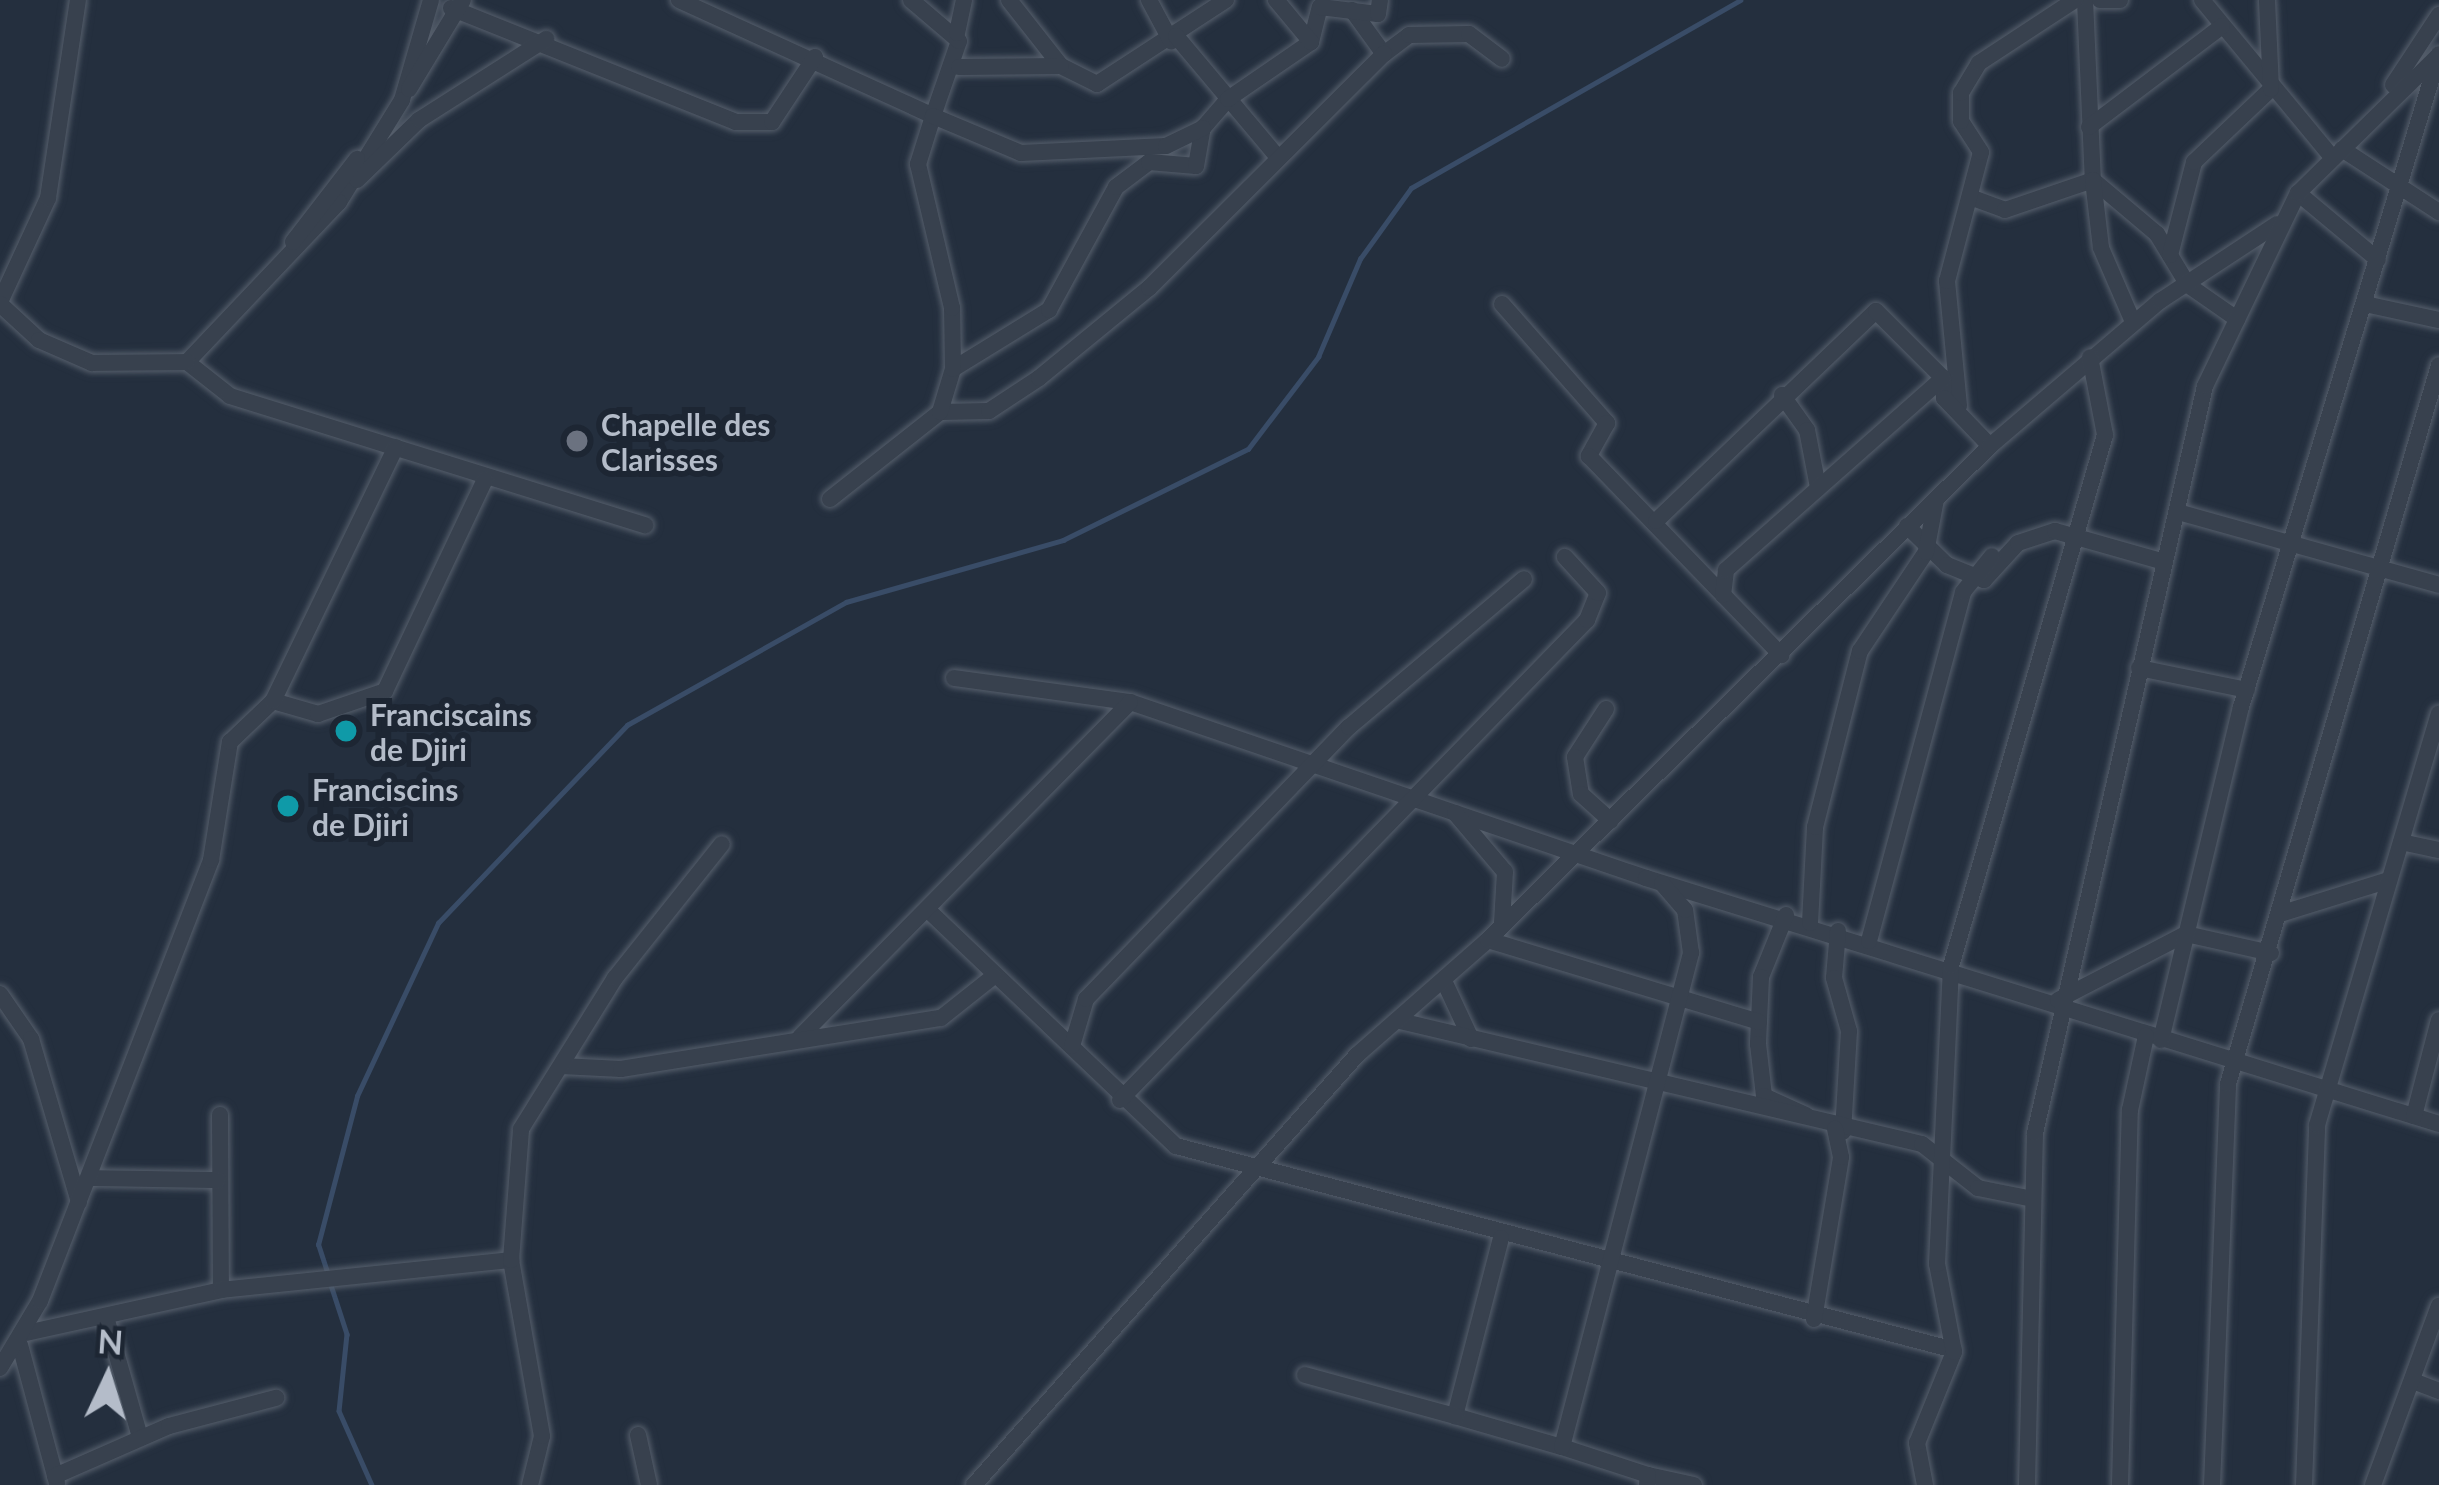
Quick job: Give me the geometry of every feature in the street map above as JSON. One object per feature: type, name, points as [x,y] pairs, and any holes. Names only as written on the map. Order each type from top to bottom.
[{"type":"street","points":[[78,0],[48,198],[0,303],[39,340],[92,364],[187,362],[230,396],[645,525]]},
{"type":"street","points":[[403,100],[431,0]]},
{"type":"street","points":[[679,0],[814,56],[933,116],[1021,153],[1166,146],[1203,128],[1228,99],[1311,42],[1320,7],[1378,14],[1380,0]]},
{"type":"street","points":[[910,0],[956,33]]},
{"type":"street","points":[[830,499],[940,412],[953,369],[952,308],[918,164],[933,116],[959,67],[956,33],[964,0]]},
{"type":"street","points":[[1009,0],[1061,67]]},
{"type":"street","points":[[1148,0],[1173,38],[1275,154]]},
{"type":"street","points":[[959,67],[1061,67],[1097,84],[1226,0]]},
{"type":"street","points":[[1276,0],[1311,42]]},
{"type":"street","points":[[1959,406],[1947,281],[1981,152],[1961,122],[1960,93],[1979,63],[2053,6],[2075,0]]},
{"type":"street","points":[[2085,0],[2096,94],[2088,128],[2101,248],[2133,322]]},
{"type":"street","points":[[2100,0],[2120,0]]},
{"type":"street","points":[[2202,0],[2271,88],[2336,152],[2398,193],[2439,212]]},
{"type":"street","points":[[2170,255],[2194,162],[2271,88],[2267,0]]},
{"type":"street","points":[[351,184],[458,4],[736,122],[764,124],[814,56]]},
{"type":"street","points":[[1352,10],[1384,54]]},
{"type":"street","points":[[2378,108],[2439,16]]},
{"type":"street","points":[[2088,128],[2222,26]]},
{"type":"street","points":[[940,412],[989,411],[1039,378],[1149,288],[1275,154],[1409,35],[1469,34],[1502,58]]},
{"type":"street","points":[[187,362],[351,184],[419,120],[546,39]]},
{"type":"street","points":[[2027,1485],[2033,1199],[2057,1000],[2161,561],[2179,512],[2205,386],[2277,224],[2298,193],[2378,108],[2439,55]]},
{"type":"street","points":[[2120,1485],[2130,1110],[2186,934],[2247,690],[2439,55]]},
{"type":"street","points":[[953,369],[1049,310],[1116,187],[1149,162],[1196,166],[1203,128]]},
{"type":"street","points":[[286,253],[315,200],[374,143]]},
{"type":"street","points":[[1970,197],[2005,210],[2093,180]]},
{"type":"street","points":[[2093,180],[2170,255],[2188,285],[2236,319]]},
{"type":"street","points":[[2298,193],[2378,260]]},
{"type":"street","points":[[974,1485],[1258,1165],[1781,655],[1906,526],[2090,357],[2277,224]]},
{"type":"street","points":[[1502,304],[1607,423],[1605,436],[1589,456],[1781,655]]},
{"type":"street","points":[[2366,304],[2439,320]]},
{"type":"street","points":[[1656,521],[1782,395],[1876,311],[1943,378],[1944,398],[1959,406],[1990,446]]},
{"type":"street","points":[[1925,1485],[1917,1443],[1954,1350],[1937,1264],[1951,966],[2105,435],[2090,357]]},
{"type":"street","points":[[2212,1485],[2215,1246],[2234,1060],[2283,913],[2439,365]]},
{"type":"street","points":[[1723,596],[1726,570],[1943,378]]},
{"type":"street","points":[[1782,395],[1807,430],[1818,488]]},
{"type":"street","points":[[0,1368],[23,1339],[80,1202],[211,860],[230,742],[273,701],[396,447]]},
{"type":"street","points":[[273,701],[318,714],[386,691],[485,479]]},
{"type":"street","points":[[1810,923],[1815,826],[1860,651],[1931,541],[1936,498]]},
{"type":"street","points":[[2179,512],[2296,539],[2439,585]]},
{"type":"street","points":[[1906,526],[1931,541],[1947,565],[1984,580],[2032,537],[2077,540],[2161,561]]},
{"type":"street","points":[[1120,1100],[1597,608],[1598,593],[1565,556]]},
{"type":"street","points":[[1869,941],[1973,576],[1992,556]]},
{"type":"street","points":[[1072,1046],[1086,999],[1477,608],[1524,579]]},
{"type":"street","points":[[2139,668],[2247,690]]},
{"type":"street","points":[[954,678],[1130,702],[1660,882],[1951,966],[2153,1038],[2439,1124]]},
{"type":"street","points":[[800,1037],[1130,702]]},
{"type":"street","points":[[1606,709],[1575,757],[1581,794],[1611,820]]},
{"type":"street","points":[[2304,1485],[2327,1088],[2439,714]]},
{"type":"street","points":[[1450,808],[1505,872],[1495,934]]},
{"type":"street","points":[[2401,842],[2439,850]]},
{"type":"street","points":[[530,1485],[542,1436],[511,1260],[515,1151],[562,1066],[722,844]]},
{"type":"street","points":[[2283,913],[2389,880]]},
{"type":"street","points":[[1660,882],[1687,922]]},
{"type":"street","points":[[1562,1447],[1678,995],[1687,922],[1713,898]]},
{"type":"street","points":[[929,910],[1072,1046],[1120,1100],[1176,1146],[1258,1165],[1607,1266],[1954,1350]]},
{"type":"street","points":[[1786,915],[1764,964],[1759,1022],[1764,1096],[1843,1132]]},
{"type":"street","points":[[1814,1319],[1843,1132],[1850,1031],[1834,979],[1838,931]]},
{"type":"street","points":[[1495,934],[1759,1022]]},
{"type":"street","points":[[2057,1000],[2186,934],[2271,953]]},
{"type":"street","points":[[562,1066],[621,1069],[941,1018],[994,976]]},
{"type":"street","points":[[1444,981],[1472,1040]]},
{"type":"street","points":[[0,994],[32,1039],[80,1202]]},
{"type":"street","points":[[2414,1116],[2439,1020]]},
{"type":"street","points":[[1400,1022],[1941,1152],[1978,1188],[2033,1199]]},
{"type":"street","points":[[220,1115],[221,1290]]},
{"type":"street","points":[[89,1178],[218,1180]]},
{"type":"street","points":[[1455,1416],[1501,1238]]},
{"type":"street","points":[[23,1339],[221,1290],[511,1260]]},
{"type":"street","points":[[2374,1485],[2439,1306]]},
{"type":"street","points":[[106,1317],[140,1436]]},
{"type":"street","points":[[23,1339],[56,1481],[140,1436],[276,1398]]},
{"type":"street","points":[[1305,1375],[1562,1447],[1648,1480],[1694,1485]]},
{"type":"street","points":[[2413,1381],[2439,1391]]},
{"type":"street","points":[[638,1435],[649,1485]]},
{"type":"waterway","points":[[328,1275],[318,1245],[357,1096],[438,923],[627,725],[846,602],[1063,540],[1248,449],[1318,357],[1360,259],[1411,188],[1740,0]]},
{"type":"waterway","points":[[331,1285],[347,1334],[339,1411],[372,1485]]},
{"type":"place","name":"Chapelle des Clarisses","points":[[577,441]]},
{"type":"place","name":"Franciscains de Djiri","points":[[346,731]]},
{"type":"place","name":"Franciscins de Djiri","points":[[288,806]]}]
